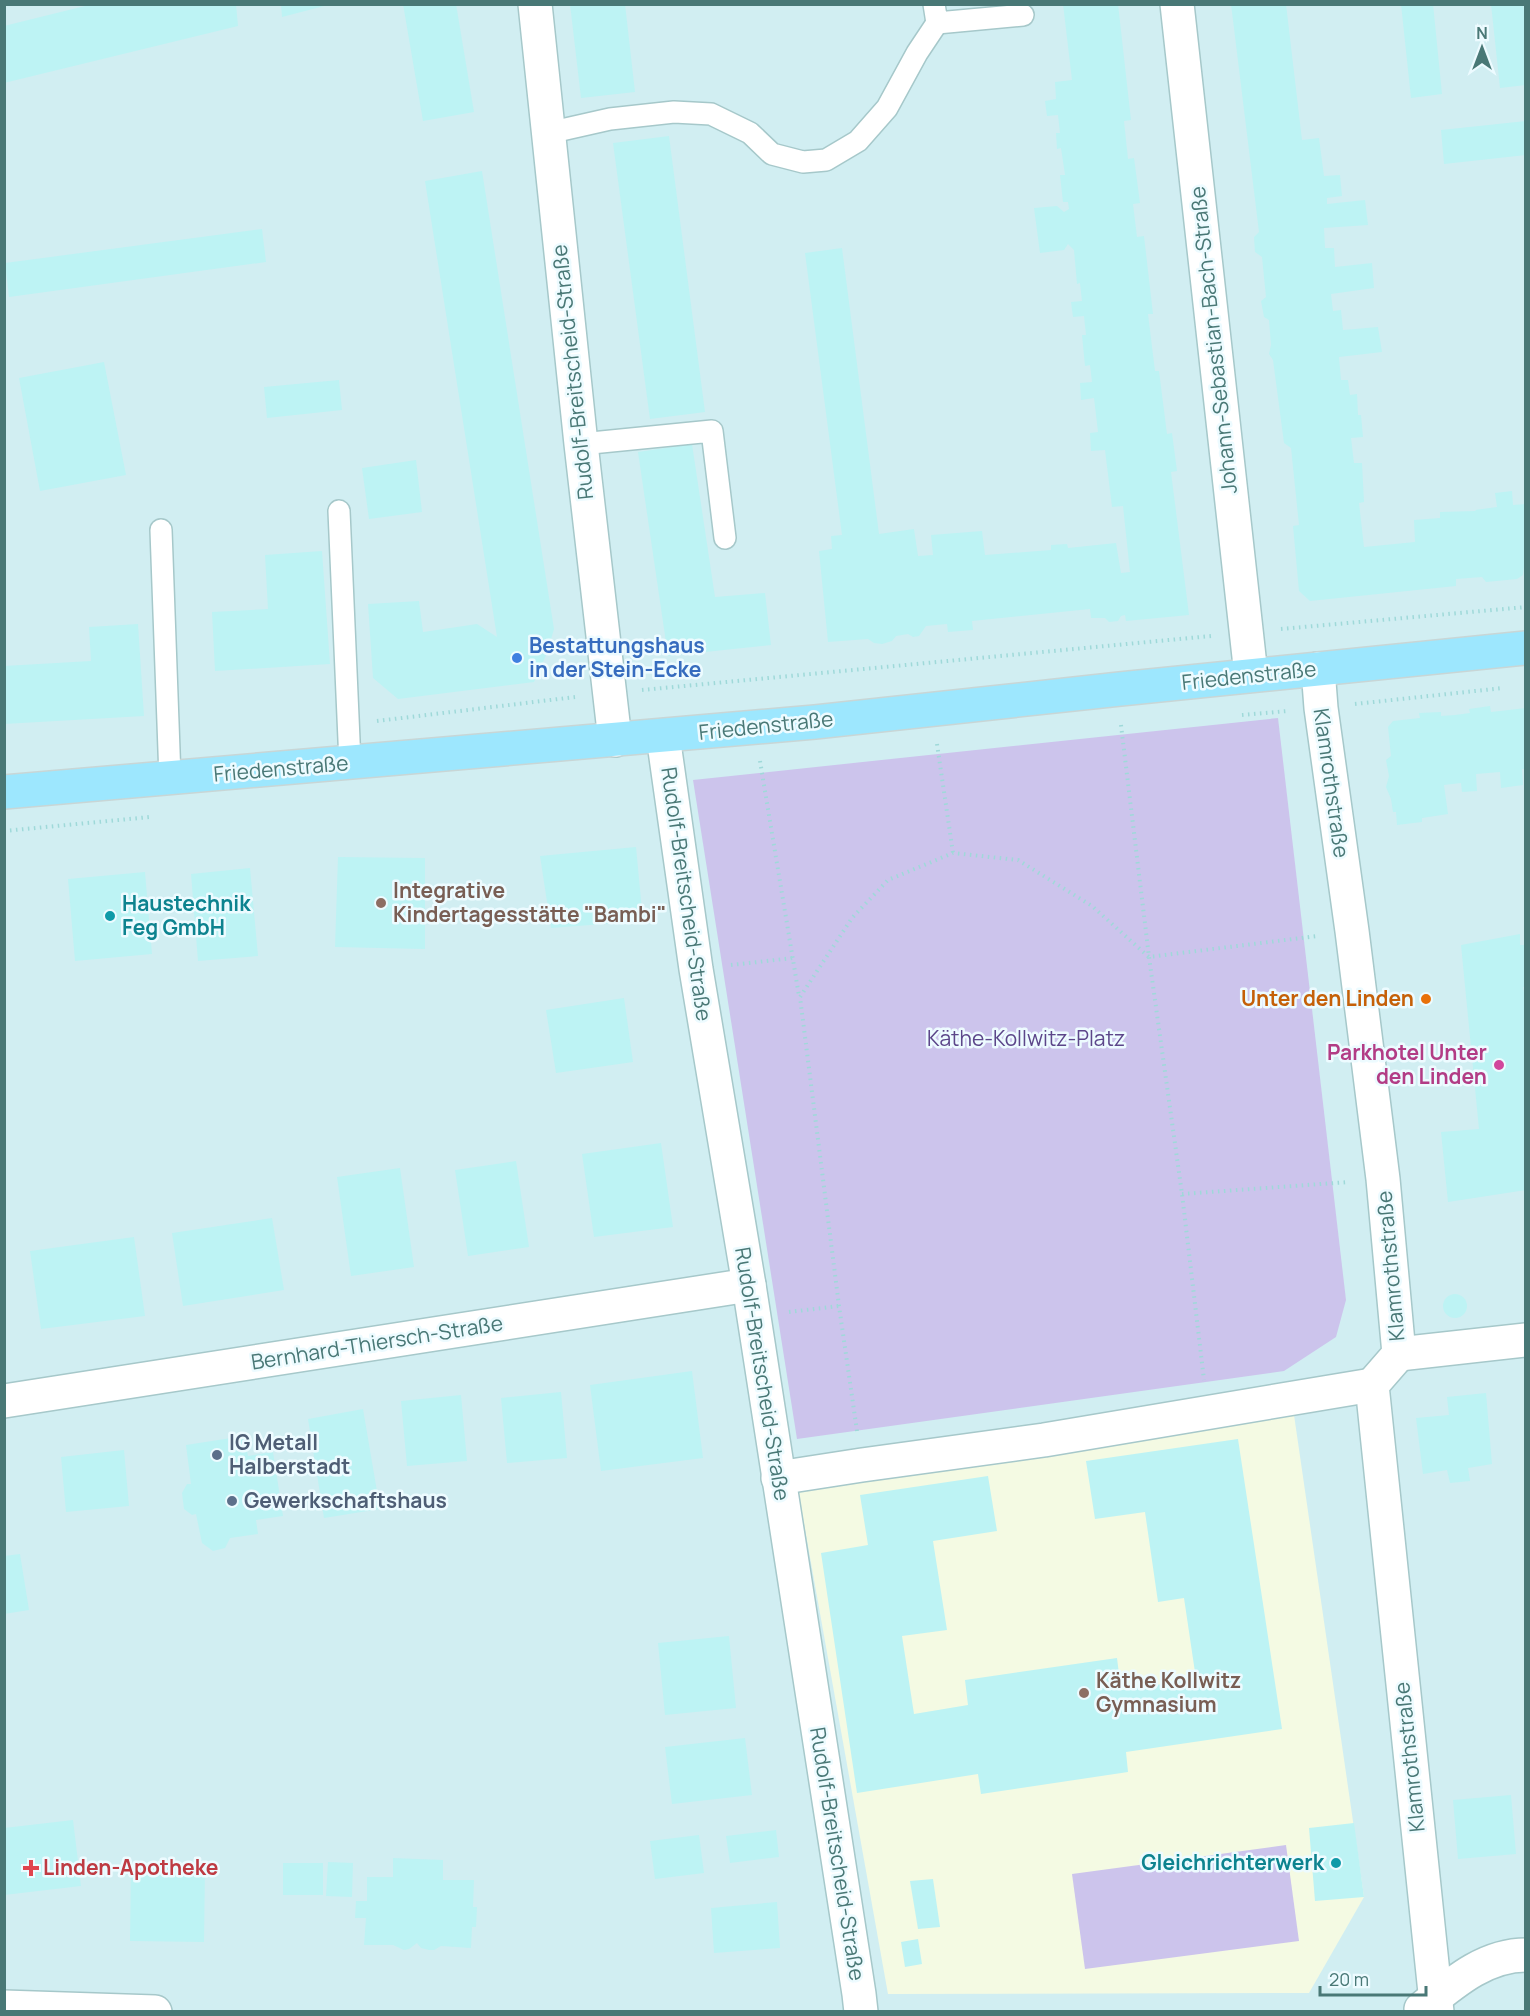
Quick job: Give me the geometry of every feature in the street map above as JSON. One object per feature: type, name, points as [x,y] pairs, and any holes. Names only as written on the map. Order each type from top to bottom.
[{"type":"main road","name":"Friedenstraße","points":[[4,792],[815,722],[1526,648]]},
{"type":"street","name":"Rudolf-Breitscheid-Straße","points":[[535,4],[580,444],[615,740]]},
{"type":"street","name":"Johann-Sebastian-Bach-Straße","points":[[1177,4],[1251,675]]},
{"type":"street","name":"Klamrothstraße","points":[[1318,669],[1321,708],[1383,1179],[1399,1354],[1372,1385],[1430,2007]]},
{"type":"street","name":"Rudolf-Breitscheid-Straße","points":[[663,736],[696,969],[751,1301],[861,2012]]},
{"type":"street","name":"Bernhard-Thiersch-Straße","points":[[4,1401],[751,1301]]},
{"type":"street","points":[[1399,1354],[1526,1340]]},
{"type":"street","points":[[778,1478],[1044,1440],[1372,1385]]},
{"type":"street","points":[[1430,2007],[1480,1965],[1509,1955],[1526,1955]]},
{"type":"street","points":[[4,2007],[155,2012]]},
{"type":"lane","points":[[548,133],[610,119],[674,112],[711,114],[750,133],[772,154],[802,162],[826,160],[858,141],[887,108],[936,14],[1023,15]]},
{"type":"lane","points":[[580,444],[712,431],[725,538]]},
{"type":"lane","points":[[339,511],[350,763]]},
{"type":"lane","points":[[160,530],[170,778]]},
{"type":"path","points":[[349,724],[610,693],[1526,607]]},
{"type":"path","points":[[1121,725],[1208,1413]]},
{"type":"path","points":[[937,741],[953,853]]},
{"type":"path","points":[[760,759],[800,997],[839,1306],[862,1465]]},
{"type":"path","points":[[800,997],[852,918],[888,880],[953,853],[1018,860],[1092,906],[1149,957],[1352,931]]},
{"type":"path","points":[[696,969],[793,958]]},
{"type":"path","points":[[1182,1194],[1383,1179]]},
{"type":"path","points":[[751,1301],[839,1306]]},
{"type":"shaded area","points":[[5,5],[1525,5],[1525,2011],[5,2011]]},
{"type":"shaded area","name":"Käthe Kollwitz Gymnasium","points":[[1293,1408],[1364,1897],[1309,1993],[888,1994],[798,1490]]},
{"type":"green space","name":"Käthe-Kollwitz-Platz","points":[[1278,718],[1346,1300],[1336,1337],[1284,1371],[797,1439],[693,780]]},
{"type":"green space","points":[[1286,1845],[1299,1941],[1085,1969],[1072,1874]]},
{"type":"building","points":[[93,4],[236,4],[238,26],[4,83],[4,26]]},
{"type":"building","points":[[281,4],[328,4],[328,5],[282,17]]},
{"type":"building","points":[[403,4],[456,4],[474,112],[423,121]]},
{"type":"building","points":[[570,4],[625,4],[635,92],[581,98]]},
{"type":"building","points":[[1063,4],[1118,4],[1131,120],[1124,121],[1128,159],[1134,158],[1140,203],[1133,204],[1137,237],[1144,236],[1153,314],[1148,314],[1155,371],[1159,371],[1167,434],[1172,433],[1177,471],[1171,472],[1189,615],[1126,621],[1125,615],[1121,616],[1118,621],[1109,622],[1105,618],[1091,618],[1090,609],[972,621],[973,630],[948,632],[947,624],[926,626],[919,636],[913,637],[908,634],[896,636],[892,641],[882,644],[868,639],[828,642],[819,551],[832,549],[831,536],[842,535],[805,253],[842,248],[879,534],[914,529],[918,556],[933,555],[931,535],[982,531],[985,555],[1051,550],[1051,545],[1067,544],[1068,548],[1116,543],[1121,573],[1130,572],[1123,506],[1112,507],[1105,450],[1091,451],[1090,433],[1098,432],[1094,398],[1081,400],[1080,383],[1092,382],[1090,365],[1085,366],[1082,335],[1086,335],[1084,316],[1073,317],[1071,302],[1082,301],[1080,283],[1077,284],[1074,250],[1068,244],[1064,250],[1040,253],[1034,208],[1057,206],[1064,212],[1069,209],[1068,202],[1063,202],[1060,175],[1065,175],[1061,148],[1057,149],[1056,133],[1060,133],[1058,115],[1047,116],[1045,101],[1056,99],[1055,82],[1072,80]]},
{"type":"building","points":[[1231,4],[1286,4],[1302,140],[1319,138],[1324,176],[1340,175],[1342,196],[1327,198],[1327,204],[1365,200],[1368,225],[1324,228],[1325,248],[1334,248],[1335,267],[1372,263],[1374,288],[1331,294],[1333,311],[1341,310],[1343,330],[1378,327],[1382,352],[1339,357],[1341,380],[1348,380],[1350,395],[1357,394],[1358,415],[1361,415],[1363,437],[1351,438],[1354,463],[1362,463],[1364,502],[1359,503],[1364,547],[1415,542],[1414,520],[1440,518],[1440,512],[1476,511],[1497,507],[1495,493],[1512,491],[1513,505],[1526,504],[1526,567],[1524,567],[1523,575],[1517,579],[1486,582],[1482,577],[1456,579],[1456,586],[1310,601],[1299,591],[1293,526],[1299,525],[1291,448],[1284,443],[1273,360],[1269,354],[1271,345],[1269,320],[1264,317],[1261,301],[1266,297],[1262,257],[1255,252],[1254,237],[1259,232]]},
{"type":"building","points":[[1401,4],[1433,4],[1442,94],[1411,98]]},
{"type":"building","points":[[1491,4],[1523,4],[1526,25],[1526,85],[1500,88]]},
{"type":"building","points":[[1526,121],[1526,155],[1444,164],[1441,130]]},
{"type":"building","points":[[669,136],[705,412],[650,419],[613,143]]},
{"type":"building","points":[[482,171],[554,629],[547,653],[534,682],[398,699],[373,678],[368,604],[419,601],[423,632],[477,624],[497,637],[425,181]]},
{"type":"building","points":[[262,229],[266,262],[9,297],[5,263]]},
{"type":"building","points":[[104,362],[126,475],[40,491],[19,378]]},
{"type":"building","points":[[339,380],[342,410],[267,418],[264,387]]},
{"type":"building","points":[[692,444],[715,597],[765,593],[771,645],[668,656],[638,452]]},
{"type":"building","points":[[416,460],[422,512],[369,519],[362,468]]},
{"type":"building","points":[[322,551],[330,664],[215,671],[212,612],[268,609],[265,555]]},
{"type":"building","points":[[138,624],[144,716],[4,724],[4,666],[91,661],[89,627]]},
{"type":"building","points":[[1490,706],[1491,712],[1526,708],[1526,769],[1522,769],[1523,785],[1501,788],[1500,772],[1476,774],[1477,791],[1462,792],[1461,783],[1444,785],[1448,814],[1422,818],[1422,822],[1397,825],[1396,812],[1393,812],[1386,787],[1389,776],[1386,760],[1391,756],[1388,727],[1393,721],[1420,718],[1419,713],[1441,712],[1441,716],[1455,715],[1470,713],[1469,709]]},
{"type":"building","points":[[636,847],[643,921],[551,928],[540,856]]},
{"type":"building","name":"Integrative Kindertagesstätte \"Bambi\"","points":[[338,857],[425,858],[425,949],[335,947]]},
{"type":"building","points":[[250,868],[258,956],[198,961],[191,874]]},
{"type":"building","name":"Haustechnik Feg GmbH","points":[[145,872],[152,954],[75,961],[68,879]]},
{"type":"building","name":"Parkhotel Unter den Linden","points":[[1520,934],[1520,945],[1526,945],[1526,987],[1523,987],[1526,1002],[1526,1190],[1448,1202],[1441,1132],[1479,1129],[1461,945]]},
{"type":"building","points":[[624,998],[633,1062],[556,1073],[546,1010]]},
{"type":"building","points":[[661,1143],[673,1227],[594,1237],[582,1154]]},
{"type":"building","points":[[516,1161],[529,1247],[468,1256],[455,1170]]},
{"type":"building","points":[[400,1168],[414,1267],[351,1276],[337,1177]]},
{"type":"building","points":[[272,1218],[284,1290],[183,1306],[172,1233]]},
{"type":"building","points":[[134,1237],[145,1316],[41,1329],[30,1251]]},
{"type":"building","points":[[1455,1294],[1464,1297],[1467,1306],[1464,1315],[1455,1318],[1446,1315],[1443,1306],[1446,1297]]},
{"type":"building","points":[[692,1371],[703,1458],[601,1471],[590,1385]]},
{"type":"building","points":[[561,1392],[567,1458],[507,1463],[501,1398]]},
{"type":"building","points":[[1486,1393],[1492,1464],[1468,1468],[1470,1481],[1450,1483],[1447,1470],[1423,1474],[1416,1418],[1449,1415],[1447,1397]]},
{"type":"building","points":[[461,1395],[467,1461],[407,1466],[401,1401]]},
{"type":"building","points":[[363,1409],[380,1509],[324,1518],[308,1419]]},
{"type":"building","name":"Gewerkschaftshaus","points":[[244,1436],[248,1456],[273,1452],[283,1516],[256,1520],[258,1534],[230,1538],[225,1548],[213,1551],[202,1543],[196,1514],[192,1515],[184,1509],[182,1493],[187,1484],[191,1484],[186,1445]]},
{"type":"building","points":[[1238,1439],[1282,1729],[1126,1752],[1128,1772],[981,1794],[978,1774],[857,1793],[821,1553],[868,1545],[860,1495],[988,1476],[997,1531],[933,1541],[947,1630],[902,1636],[914,1714],[968,1705],[965,1680],[1117,1658],[1121,1690],[1196,1679],[1184,1598],[1158,1602],[1145,1512],[1095,1519],[1086,1461]]},
{"type":"building","points":[[124,1450],[129,1506],[66,1512],[61,1457]]},
{"type":"building","points":[[20,1554],[29,1610],[4,1614],[4,1556]]},
{"type":"building","points":[[729,1636],[736,1708],[665,1715],[658,1643]]},
{"type":"building","points":[[745,1738],[752,1795],[672,1804],[665,1747]]},
{"type":"building","points":[[1511,1795],[1516,1854],[1458,1859],[1453,1800]]},
{"type":"building","points":[[73,1820],[81,1886],[4,1895],[4,1828]]},
{"type":"building","name":"Gleichrichterwerk","points":[[1354,1823],[1364,1897],[1315,1901],[1309,1828]]},
{"type":"building","points":[[776,1830],[779,1857],[730,1863],[726,1836]]},
{"type":"building","points":[[699,1835],[704,1873],[655,1879],[650,1841]]},
{"type":"building","points":[[393,1858],[443,1860],[443,1880],[474,1880],[473,1907],[477,1907],[476,1927],[472,1927],[471,1948],[441,1946],[429,1950],[421,1948],[417,1943],[404,1950],[393,1945],[364,1945],[366,1918],[355,1918],[356,1901],[367,1901],[367,1877],[393,1877]]},
{"type":"building","points":[[328,1862],[353,1863],[352,1897],[326,1896]]},
{"type":"building","points":[[283,1863],[323,1863],[323,1895],[283,1895]]},
{"type":"building","points":[[131,1865],[205,1867],[204,1942],[130,1941]]},
{"type":"building","points":[[933,1879],[940,1927],[918,1929],[910,1881]]},
{"type":"building","points":[[777,1902],[780,1948],[714,1953],[711,1908]]},
{"type":"building","points":[[918,1939],[922,1964],[905,1967],[901,1942]]},
{"type":"place","name":"Bestattungshaus in der Stein-Ecke","points":[[517,658]]},
{"type":"place","name":"Integrative Kindertagesstätte \"Bambi\"","points":[[381,903]]},
{"type":"place","name":"Haustechnik Feg GmbH","points":[[110,916]]},
{"type":"place","name":"Unter den Linden","points":[[1426,999]]},
{"type":"place","name":"Parkhotel Unter den Linden","points":[[1499,1065]]},
{"type":"place","name":"IG Metall Halberstadt","points":[[217,1455]]},
{"type":"place","name":"Gewerkschaftshaus","points":[[232,1501]]},
{"type":"place","name":"Käthe Kollwitz Gymnasium","points":[[1084,1693]]},
{"type":"place","name":"Gleichrichterwerk","points":[[1336,1863]]},
{"type":"place","name":"Linden-Apotheke","points":[[31,1868]]}]
